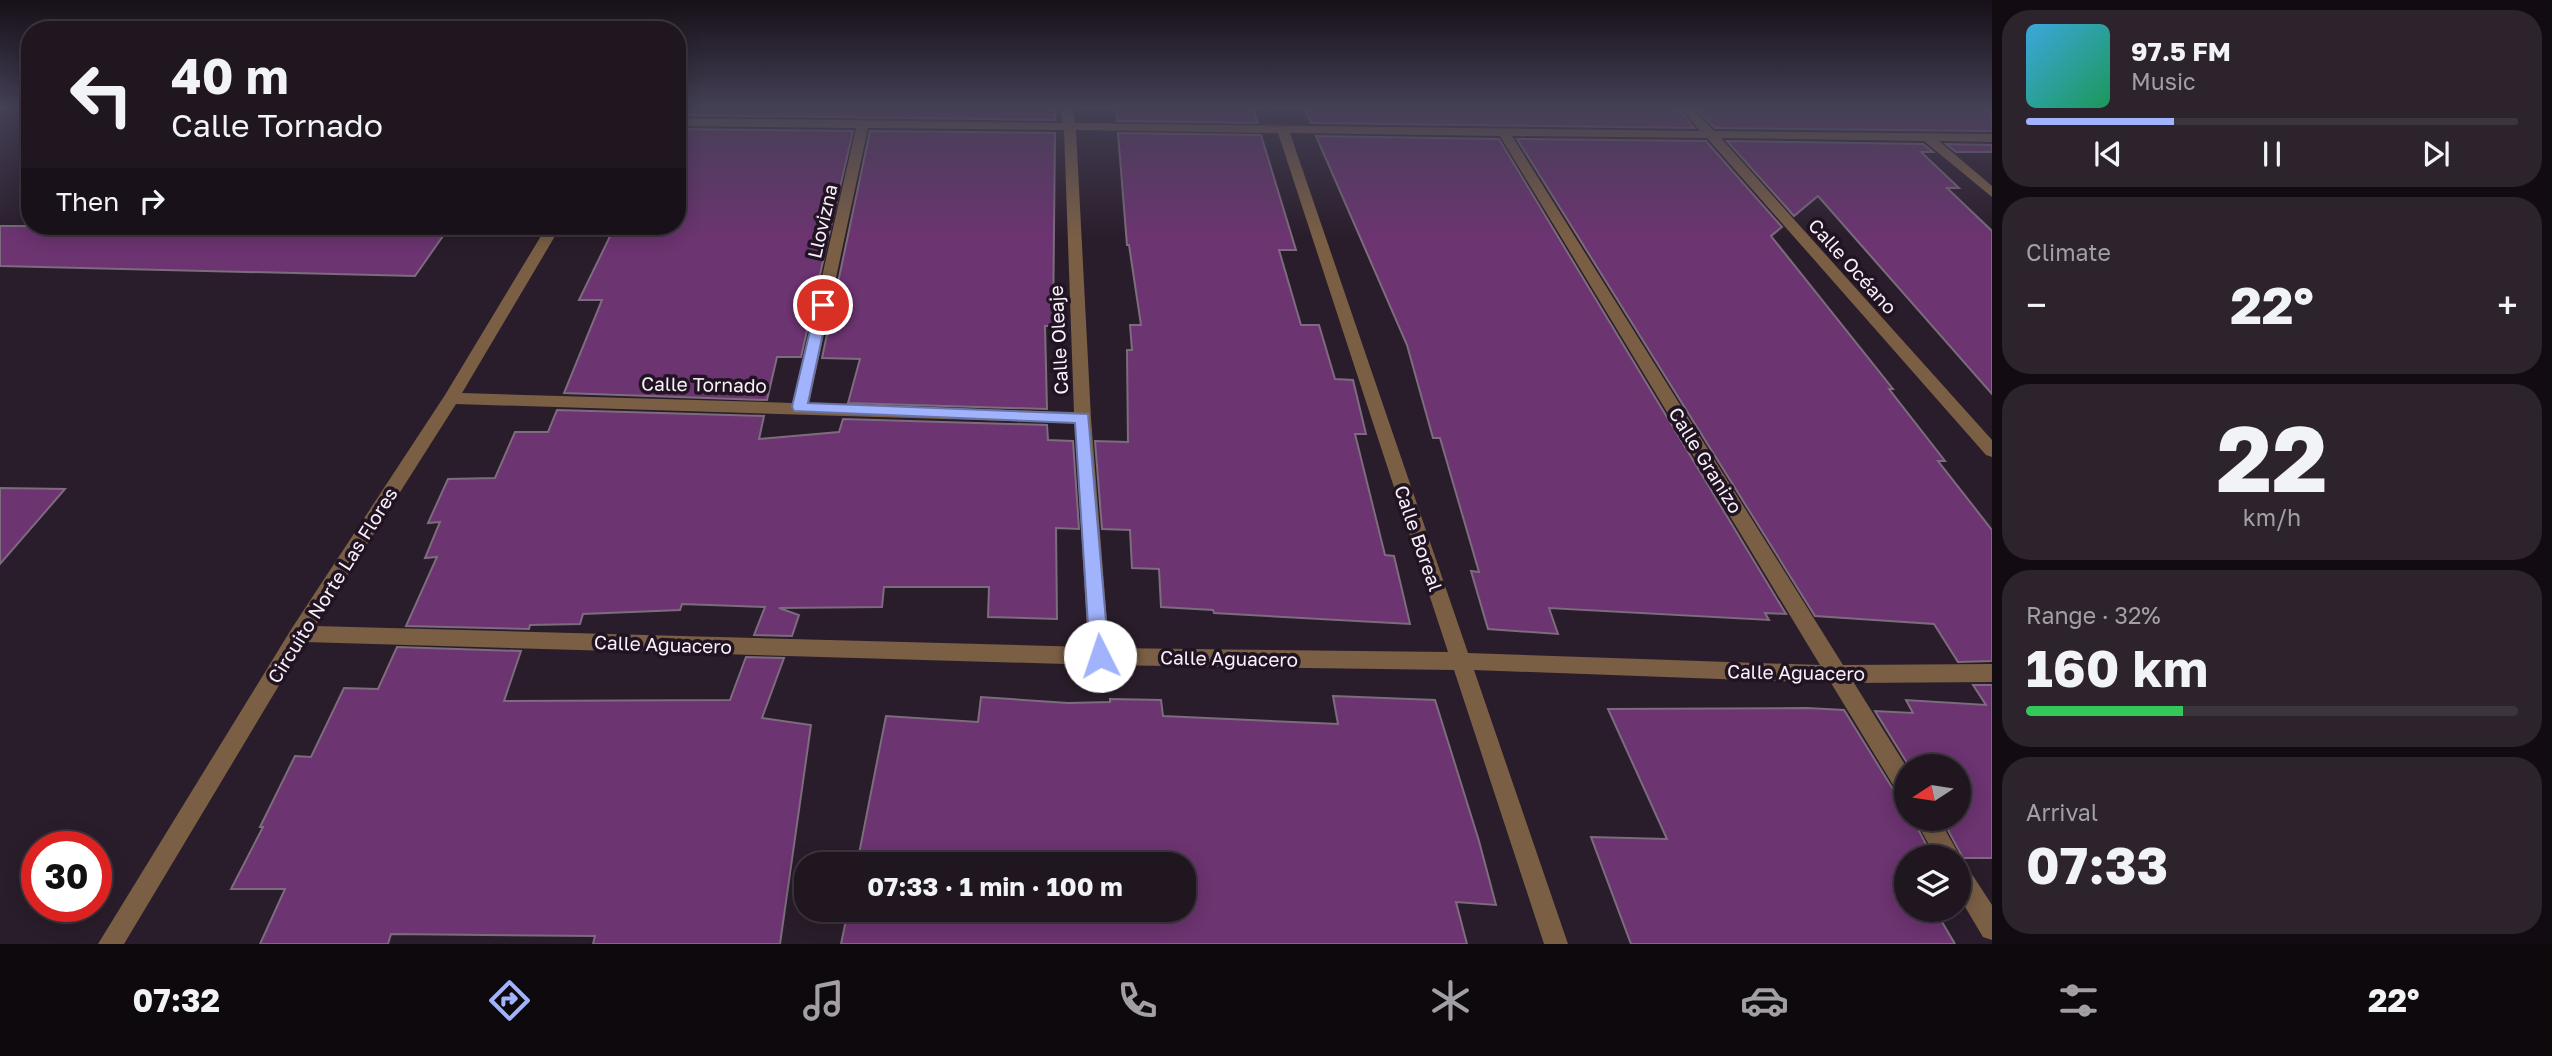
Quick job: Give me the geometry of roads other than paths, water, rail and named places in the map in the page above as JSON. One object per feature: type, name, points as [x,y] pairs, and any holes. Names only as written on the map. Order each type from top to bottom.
[{"type":"street","name":"Llovizna","points":[[800,407],[857,150]]},
{"type":"street","name":"Calle Oleaje","points":[[1071,150],[1083,418],[1100,656]]},
{"type":"street","name":"Calle Boreal","points":[[1289,150],[1556,944]]},
{"type":"street","name":"Calle Granizo","points":[[1515,150],[1894,767]]},
{"type":"street","name":"Calle Océano","points":[[1725,150],[1984,434],[1992,451]]},
{"type":"street","points":[[1942,150],[1992,192]]},
{"type":"street","name":"Circuito Norte Las Flores","points":[[110,944],[299,634],[451,398],[549,235]]},
{"type":"street","name":"Calle Tornado","points":[[451,398],[1083,418]]},
{"type":"street","name":"Calle Aguacero","points":[[299,634],[1100,656],[1461,661],[1837,674],[1992,673]]},
{"type":"street","points":[[1971,894],[1992,929]]}]
